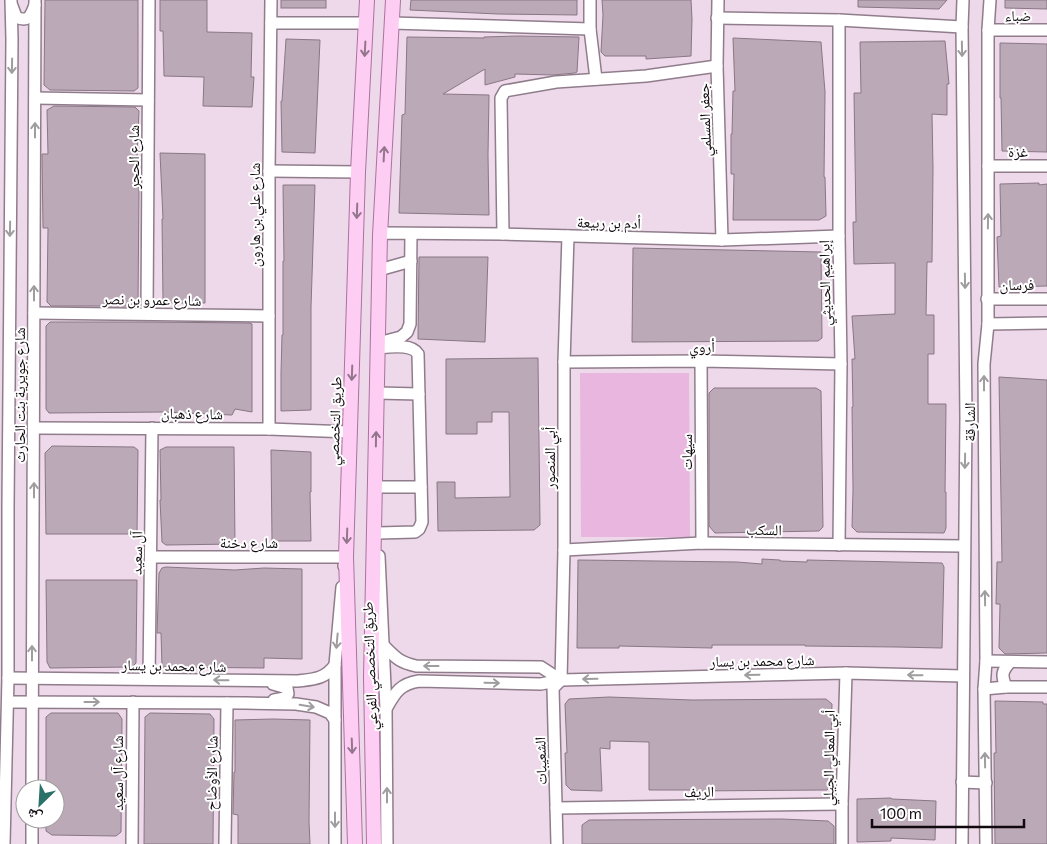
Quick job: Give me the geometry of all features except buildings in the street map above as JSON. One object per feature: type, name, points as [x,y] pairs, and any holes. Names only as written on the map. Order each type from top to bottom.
[{"type":"main road","name":"طريق التخصصي","points":[[355,844],[346,557],[358,172],[367,0]]},
{"type":"main road","points":[[374,844],[371,677],[379,270],[393,0]]},
{"type":"street","name":"شارع الحجر","points":[[147,314],[149,0]]},
{"type":"street","name":"شارع علي بن هارون","points":[[269,429],[271,0]]},
{"type":"street","points":[[590,0],[590,28],[596,79]]},
{"type":"street","name":"جعفر المسلمي","points":[[718,0],[717,66],[722,240]]},
{"type":"street","name":"الشارقة","points":[[962,844],[966,418],[962,27],[964,0]]},
{"type":"street","name":"الشارقة","points":[[986,844],[984,364],[988,324],[988,30],[990,0]]},
{"type":"street","points":[[11,2],[16,17],[26,19],[31,15],[35,2]]},
{"type":"street","name":"شارع جويرية بنت الحارث","points":[[4,844],[8,702],[4,636],[8,507],[5,259],[12,39],[11,2]]},
{"type":"street","name":"شارع جويرية بنت الحارث","points":[[32,779],[35,2]]},
{"type":"street","points":[[717,18],[839,20],[962,27]]},
{"type":"street","name":"إبراهيم الحديثي","points":[[839,20],[838,236],[841,364],[839,545]]},
{"type":"street","points":[[12,39],[16,25],[21,23],[31,28],[35,41]]},
{"type":"street","points":[[271,23],[366,24]]},
{"type":"street","points":[[392,23],[590,28]]},
{"type":"street","name":"ضباء","points":[[988,30],[1047,30]]},
{"type":"street","points":[[503,234],[501,98],[504,91],[556,82],[646,76],[717,66]]},
{"type":"street","points":[[35,98],[148,100]]},
{"type":"street","name":"غزة","points":[[988,166],[1047,166]]},
{"type":"street","points":[[269,171],[358,172]]},
{"type":"street","name":"أدم بن ربيعة","points":[[380,236],[384,234],[503,234],[722,240],[838,236]]},
{"type":"street","points":[[378,345],[401,338],[407,332],[410,324],[411,234]]},
{"type":"street","name":"أبي المنصور","points":[[561,680],[564,550],[564,362],[568,236]]},
{"type":"street","points":[[379,270],[411,261]]},
{"type":"street","name":"فرسان","points":[[987,299],[1047,299]]},
{"type":"street","name":"شارع عمرو بن نصر","points":[[34,313],[270,316]]},
{"type":"street","points":[[988,324],[1047,323]]},
{"type":"street","points":[[378,345],[409,347],[415,349],[418,354],[422,522],[419,529],[415,532],[378,533]]},
{"type":"street","name":"أروي","points":[[564,362],[701,361],[841,364]]},
{"type":"street","name":"سيهات","points":[[701,361],[702,543]]},
{"type":"street","points":[[377,393],[419,394]]},
{"type":"street","points":[[966,418],[984,418]]},
{"type":"street","name":"شارع ذهبان","points":[[34,428],[269,429],[350,432]]},
{"type":"street","name":"آل سعيد","points":[[149,679],[152,428]]},
{"type":"street","points":[[375,487],[421,487]]},
{"type":"street","name":"طريق التخصصي الفرعي","points":[[375,487],[384,646],[387,844]]},
{"type":"street","name":"السكب","points":[[564,550],[702,543],[964,546]]},
{"type":"street","name":"شارع دخنة","points":[[151,557],[346,557]]},
{"type":"street","name":"طريق التخصصي الفرعي","points":[[335,844],[334,665],[346,557]]},
{"type":"street","points":[[384,646],[403,663],[416,666],[541,667],[561,680]]},
{"type":"street","points":[[986,661],[1047,662]]},
{"type":"street","points":[[1006,686],[1002,677],[1004,668],[1010,662]]},
{"type":"street","name":"شارع محمد بن يسار","points":[[8,678],[298,681],[313,679],[327,674],[334,665]]},
{"type":"street","name":"شارع محمد بن يسار","points":[[386,709],[401,687],[408,683],[419,681],[541,684],[561,680],[846,674],[963,676]]},
{"type":"street","name":"أبي المعالي الجيلي","points":[[842,844],[846,674]]},
{"type":"street","points":[[63,678],[44,681],[38,684],[36,689],[43,699],[63,702]]},
{"type":"street","name":"الشعيبات","points":[[557,844],[553,688],[561,680]]},
{"type":"street","points":[[245,681],[277,684],[287,688],[288,694],[280,700],[245,703]]},
{"type":"street","points":[[984,689],[1006,686],[1047,687]]},
{"type":"street","points":[[8,702],[296,704],[316,707],[330,713],[335,720]]},
{"type":"street","name":"شارع آل سعيد","points":[[132,844],[133,702]]},
{"type":"street","name":"شارع الأوضاح","points":[[225,844],[227,703]]},
{"type":"street","points":[[6,746],[11,712],[17,708],[23,708],[28,711],[32,746]]},
{"type":"street","points":[[962,782],[986,783]]},
{"type":"street","name":"الريف","points":[[556,808],[842,804]]},
{"type":"street","points":[[32,829],[32,844]]},
{"type":"shaded area","points":[[580,373],[689,373],[690,537],[581,537]]}]
